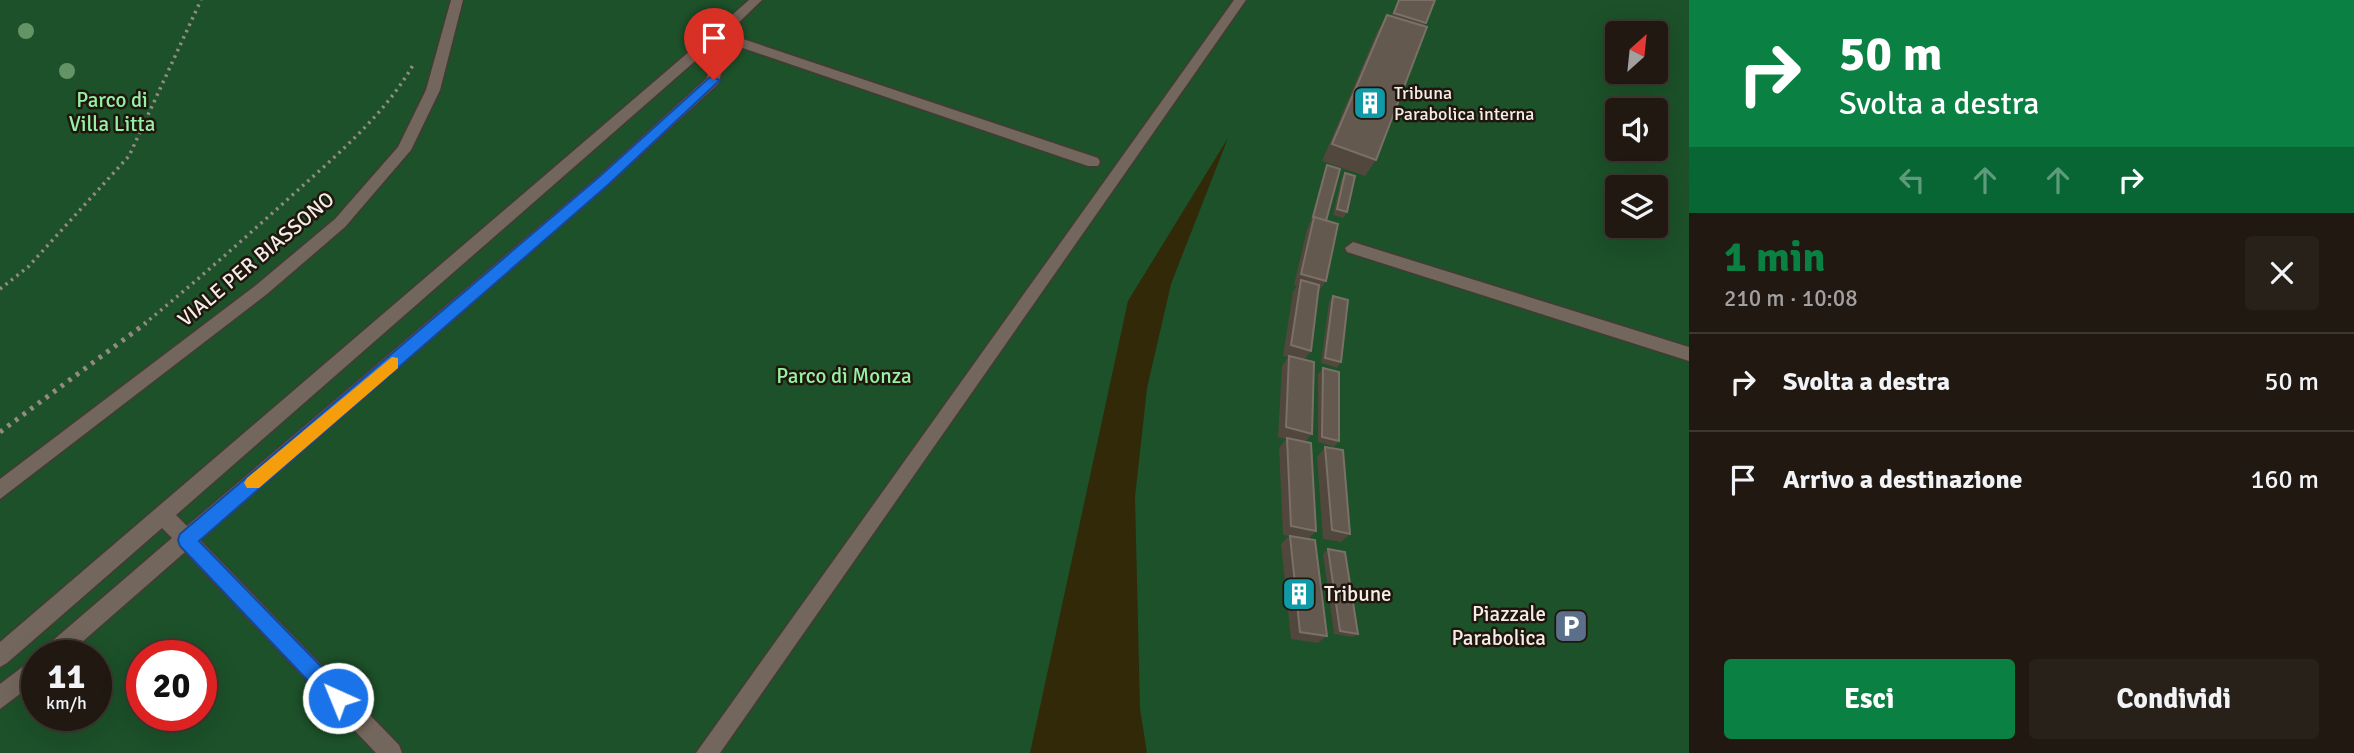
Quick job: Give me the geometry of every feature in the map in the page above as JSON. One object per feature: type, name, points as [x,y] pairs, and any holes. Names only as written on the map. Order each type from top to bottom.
[{"type":"lane","name":"VIALE PER BIASSONO","points":[[0,490],[261,290],[340,223],[404,150],[433,90],[457,0]]},
{"type":"lane","points":[[0,656],[720,39],[756,0]]},
{"type":"lane","points":[[707,753],[1240,0]]},
{"type":"lane","points":[[720,39],[1093,162]]},
{"type":"lane","points":[[69,640],[604,180],[714,80],[720,39]]},
{"type":"lane","points":[[1353,248],[1689,354]]},
{"type":"lane","points":[[164,516],[391,753]]},
{"type":"lane","points":[[0,698],[21,680]]},
{"type":"path","points":[[0,289],[28,267],[129,156],[201,0]]},
{"type":"path","points":[[0,432],[112,351],[209,271],[342,149],[399,90]]},
{"type":"green space","name":"Parco di Monza","points":[[0,0],[1689,0],[1689,753],[0,753]]},
{"type":"sand","points":[[1228,138],[1171,284],[1147,388],[1135,497],[1140,709],[1147,753],[1030,753],[1128,301]]},
{"type":"building","points":[[1399,0],[1435,0],[1426,23],[1394,13]]},
{"type":"building","name":"Tribuna Parabolica interna","points":[[1387,15],[1427,27],[1376,160],[1332,144]]},
{"type":"building","points":[[1327,165],[1340,169],[1326,221],[1313,217]]},
{"type":"building","points":[[1345,173],[1355,176],[1347,212],[1337,209]]},
{"type":"building","points":[[1314,217],[1338,224],[1326,281],[1301,274]]},
{"type":"building","points":[[1301,280],[1319,285],[1311,351],[1291,345]]},
{"type":"building","points":[[1333,296],[1348,300],[1341,362],[1325,358]]},
{"type":"building","points":[[1289,356],[1314,362],[1312,434],[1286,427]]},
{"type":"building","points":[[1323,368],[1339,372],[1339,441],[1322,437]]},
{"type":"building","points":[[1287,438],[1311,443],[1316,531],[1291,526]]},
{"type":"building","points":[[1325,447],[1343,450],[1350,534],[1332,530]]},
{"type":"building","points":[[1290,536],[1315,540],[1327,636],[1300,632]]},
{"type":"building","name":"Tribune","points":[[1328,549],[1345,552],[1358,634],[1340,631]]},
{"type":"slow traffic","points":[[253,483],[392,363]]},
{"type":"place","name":"Tribuna Parabolica interna","points":[[1370,103]]},
{"type":"place","name":"Tribune","points":[[1299,594]]},
{"type":"place","name":"Piazzale Parabolica","points":[[1571,626]]},
{"type":"route","points":[[338,698],[187,540],[604,180],[714,80]]},
{"type":"park label","name":"Parco di Villa Litta","points":[[112,112]]}]
